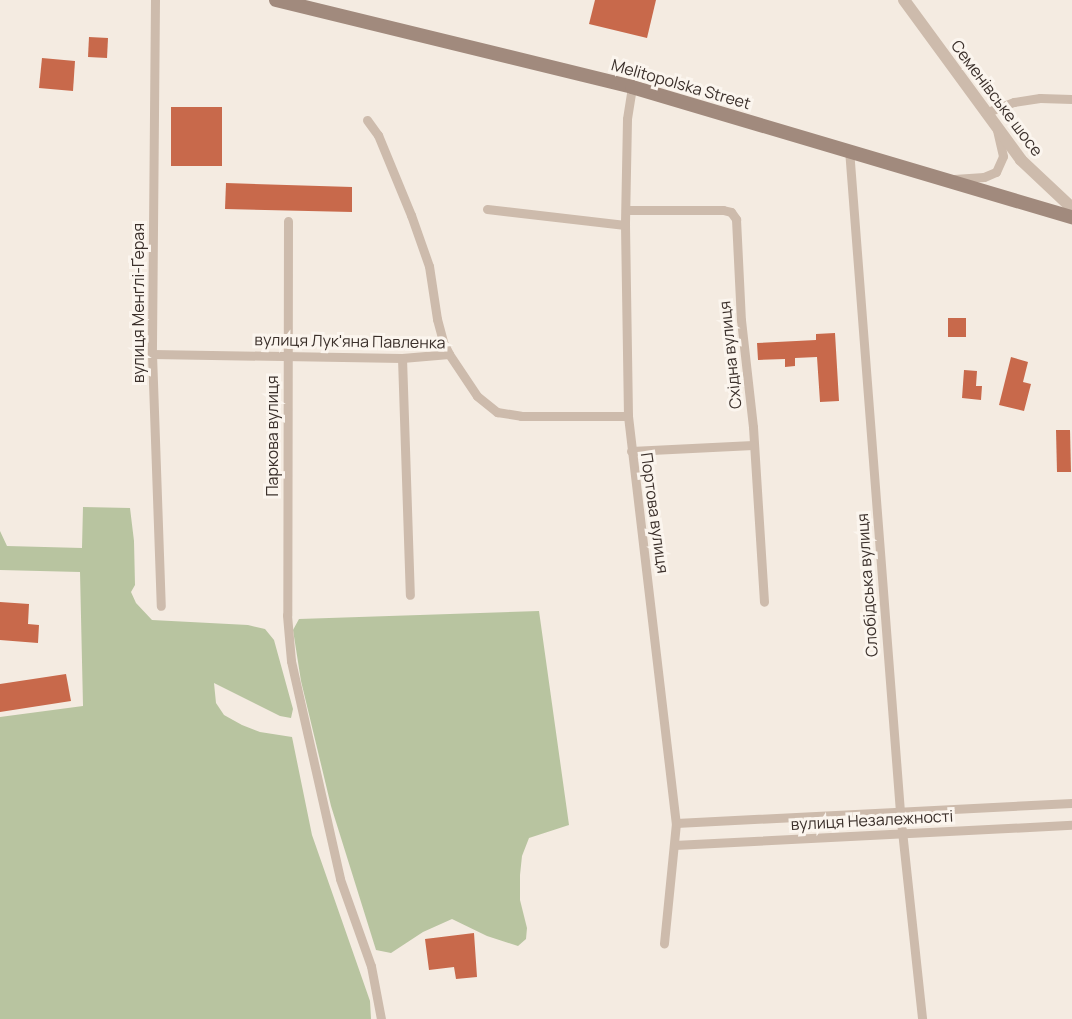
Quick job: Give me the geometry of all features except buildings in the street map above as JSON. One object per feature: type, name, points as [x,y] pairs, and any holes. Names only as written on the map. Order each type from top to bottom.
[{"type":"main road","name":"Melitopolska Street","points":[[276,0],[632,87],[849,149],[1072,217]]},
{"type":"street","name":"вулиця Менґлі-Ґерая","points":[[155,0],[152,354],[161,606]]},
{"type":"street","name":"Семенівське шосе","points":[[905,0],[1021,160],[1072,208]]},
{"type":"street","name":"Портова вулиця","points":[[632,87],[627,119],[625,225],[628,416],[676,823],[664,943]]},
{"type":"street","points":[[985,113],[1014,102],[1040,98],[1072,99]]},
{"type":"street","points":[[367,120],[381,143],[415,225],[429,266],[443,342],[449,354]]},
{"type":"street","points":[[949,179],[984,177],[996,172],[1003,156],[996,128]]},
{"type":"street","name":"Слобідська вулиця","points":[[849,149],[900,812],[922,1019]]},
{"type":"street","points":[[487,209],[625,225]]},
{"type":"street","name":"Східна вулиця","points":[[626,210],[658,212],[723,210],[734,215],[737,223],[741,320],[764,602]]},
{"type":"street","name":"Паркова вулиця","points":[[288,221],[287,615],[291,661],[340,879],[371,966],[381,1019]]},
{"type":"street","name":"вулиця Лук'яна Павленка","points":[[152,354],[402,358],[449,354],[477,396],[497,412],[521,416],[628,416]]},
{"type":"street","points":[[402,358],[410,595]]},
{"type":"street","points":[[631,451],[753,445]]},
{"type":"street","name":"вулиця Незалежності","points":[[676,823],[1072,803]]},
{"type":"street","name":"вулиця Незалежності","points":[[674,845],[1072,825]]},
{"type":"green space","points":[[83,507],[130,508],[134,541],[135,585],[131,592],[136,603],[152,620],[248,625],[265,629],[274,640],[293,709],[291,718],[280,716],[214,683],[216,703],[224,715],[242,725],[260,732],[292,737],[312,835],[370,1001],[371,1019],[0,1019],[0,717],[83,706],[80,572],[0,570],[0,531],[7,546],[82,548]]},
{"type":"green space","points":[[539,611],[569,825],[529,838],[522,856],[520,900],[527,928],[526,939],[518,946],[487,936],[452,919],[423,932],[391,953],[376,950],[331,806],[301,681],[293,630],[299,619]]}]
